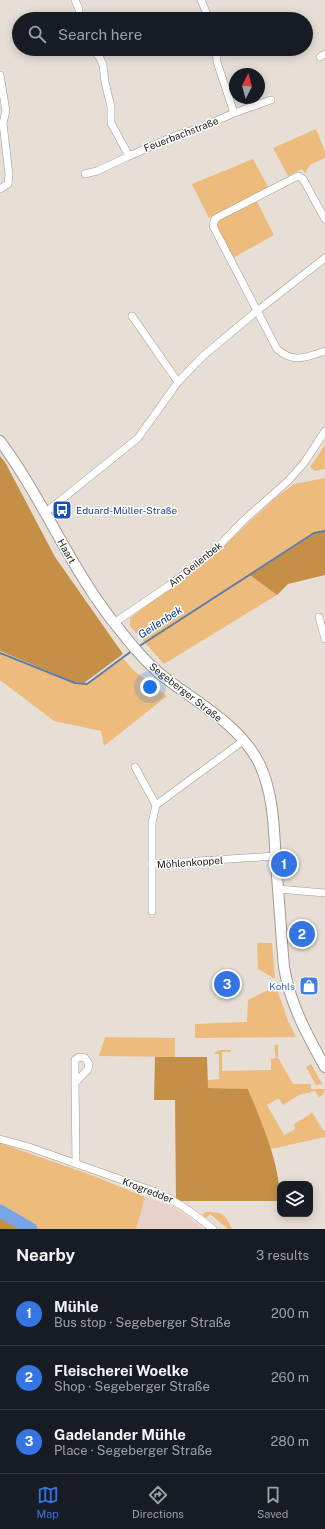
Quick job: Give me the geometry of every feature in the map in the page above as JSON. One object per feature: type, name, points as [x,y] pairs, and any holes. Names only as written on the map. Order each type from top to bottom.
[{"type":"main road","name":"Haart","points":[[0,441],[46,512],[85,581],[114,623],[138,651]]},
{"type":"main road","name":"Segeberger Straße","points":[[138,651],[152,667],[164,677],[218,716],[243,741],[259,764],[268,785],[272,811],[286,982],[297,1013],[325,1067]]},
{"type":"street","points":[[75,0],[79,12]]},
{"type":"street","points":[[201,0],[206,12]]},
{"type":"street","points":[[98,56],[103,65],[105,82],[111,107],[111,123],[129,156]]},
{"type":"street","points":[[217,56],[217,62],[234,114]]},
{"type":"street","points":[[0,75],[6,111],[3,123],[9,176],[8,184],[0,189]]},
{"type":"street","name":"Feuerbachstraße","points":[[85,174],[97,171],[177,135],[200,128],[272,100]]},
{"type":"street","points":[[325,220],[303,178],[298,176],[218,216],[214,222],[214,230],[273,342],[282,353],[294,358],[303,358],[325,351]]},
{"type":"street","points":[[46,512],[138,438],[178,382],[213,347],[325,258]]},
{"type":"street","points":[[132,316],[178,382]]},
{"type":"street","name":"Am Geilenbek","points":[[114,623],[174,582],[215,550],[246,519],[288,481],[304,463],[325,431]]},
{"type":"street","points":[[319,617],[325,639]]},
{"type":"street","points":[[135,767],[156,805],[243,741]]},
{"type":"street","name":"Möhlenkoppel","points":[[156,805],[152,823],[152,864],[276,856]]},
{"type":"street","points":[[152,864],[152,911]]},
{"type":"street","points":[[278,889],[325,893]]},
{"type":"street","points":[[75,1082],[76,1164]]},
{"type":"street","name":"Krogredder","points":[[0,1139],[159,1193],[176,1201],[214,1229]]},
{"type":"shaded area","points":[[316,129],[325,151],[325,158],[310,165],[305,173],[302,169],[288,176],[273,148]]},
{"type":"shaded area","points":[[253,159],[268,187],[209,218],[192,184]]},
{"type":"shaded area","points":[[256,200],[274,235],[233,258],[218,229],[219,221]]},
{"type":"shaded area","points":[[325,445],[325,469],[315,471],[310,467]]},
{"type":"shaded area","points":[[0,456],[5,462],[55,557],[123,654],[84,683],[74,682],[0,651]]},
{"type":"shaded area","points":[[325,478],[325,531],[314,534],[250,575],[277,595],[164,664],[130,626],[130,618],[213,556],[274,499],[294,484]]},
{"type":"shaded area","points":[[325,531],[325,575],[288,584],[277,595],[250,575],[314,534]]},
{"type":"shaded area","points":[[0,653],[75,683],[87,684],[123,658],[133,670],[167,696],[104,746],[101,731],[54,721],[0,680]]},
{"type":"shaded area","points":[[257,943],[272,943],[275,979],[258,969]]},
{"type":"shaded area","points":[[276,986],[288,1021],[296,1037],[195,1038],[195,1024],[247,1022],[248,1000]]},
{"type":"shaded area","points":[[105,1037],[175,1038],[175,1057],[99,1056]]},
{"type":"shaded area","points":[[278,1044],[278,1058],[293,1084],[311,1084],[311,1089],[325,1089],[323,1095],[319,1097],[315,1091],[299,1095],[283,1105],[279,1099],[277,1099],[267,1105],[284,1135],[295,1129],[294,1124],[312,1112],[323,1130],[325,1130],[325,1137],[271,1149],[248,1089],[208,1088],[207,1080],[219,1079],[219,1054],[214,1054],[216,1052],[231,1050],[231,1052],[222,1052],[222,1071],[271,1070],[271,1059],[276,1058],[274,1046]]},
{"type":"shaded area","points":[[155,1057],[207,1057],[208,1088],[248,1089],[274,1158],[278,1181],[277,1201],[176,1201],[175,1100],[154,1100]]},
{"type":"shaded area","points":[[311,1064],[322,1084],[316,1085],[306,1067]]},
{"type":"shaded area","points":[[0,1143],[94,1176],[145,1197],[136,1229],[31,1229],[0,1211]]},
{"type":"shaded area","points":[[145,1197],[174,1207],[203,1229],[136,1229]]},
{"type":"shaded area","points":[[0,1211],[31,1229],[0,1229]]},
{"type":"shaded area","points":[[206,1212],[216,1212],[222,1214],[232,1229],[226,1229],[227,1228],[210,1214],[206,1218],[203,1214]]},
{"type":"waterway","name":"Geilenbek","points":[[138,647],[314,533],[325,531]]},
{"type":"waterway","name":"Geilenbek","points":[[0,653],[75,683],[87,684],[133,650]]},
{"type":"waterway","points":[[0,1211],[31,1229]]},
{"type":"place","name":"Eduard-Müller-Straße","points":[[62,510]]},
{"type":"place","name":"Mühle","points":[[284,864]]},
{"type":"place","name":"Fleischerei Woelke","points":[[302,934]]},
{"type":"place","name":"Gadelander Mühle","points":[[227,984]]},
{"type":"place","name":"Kohls","points":[[309,986]]}]
